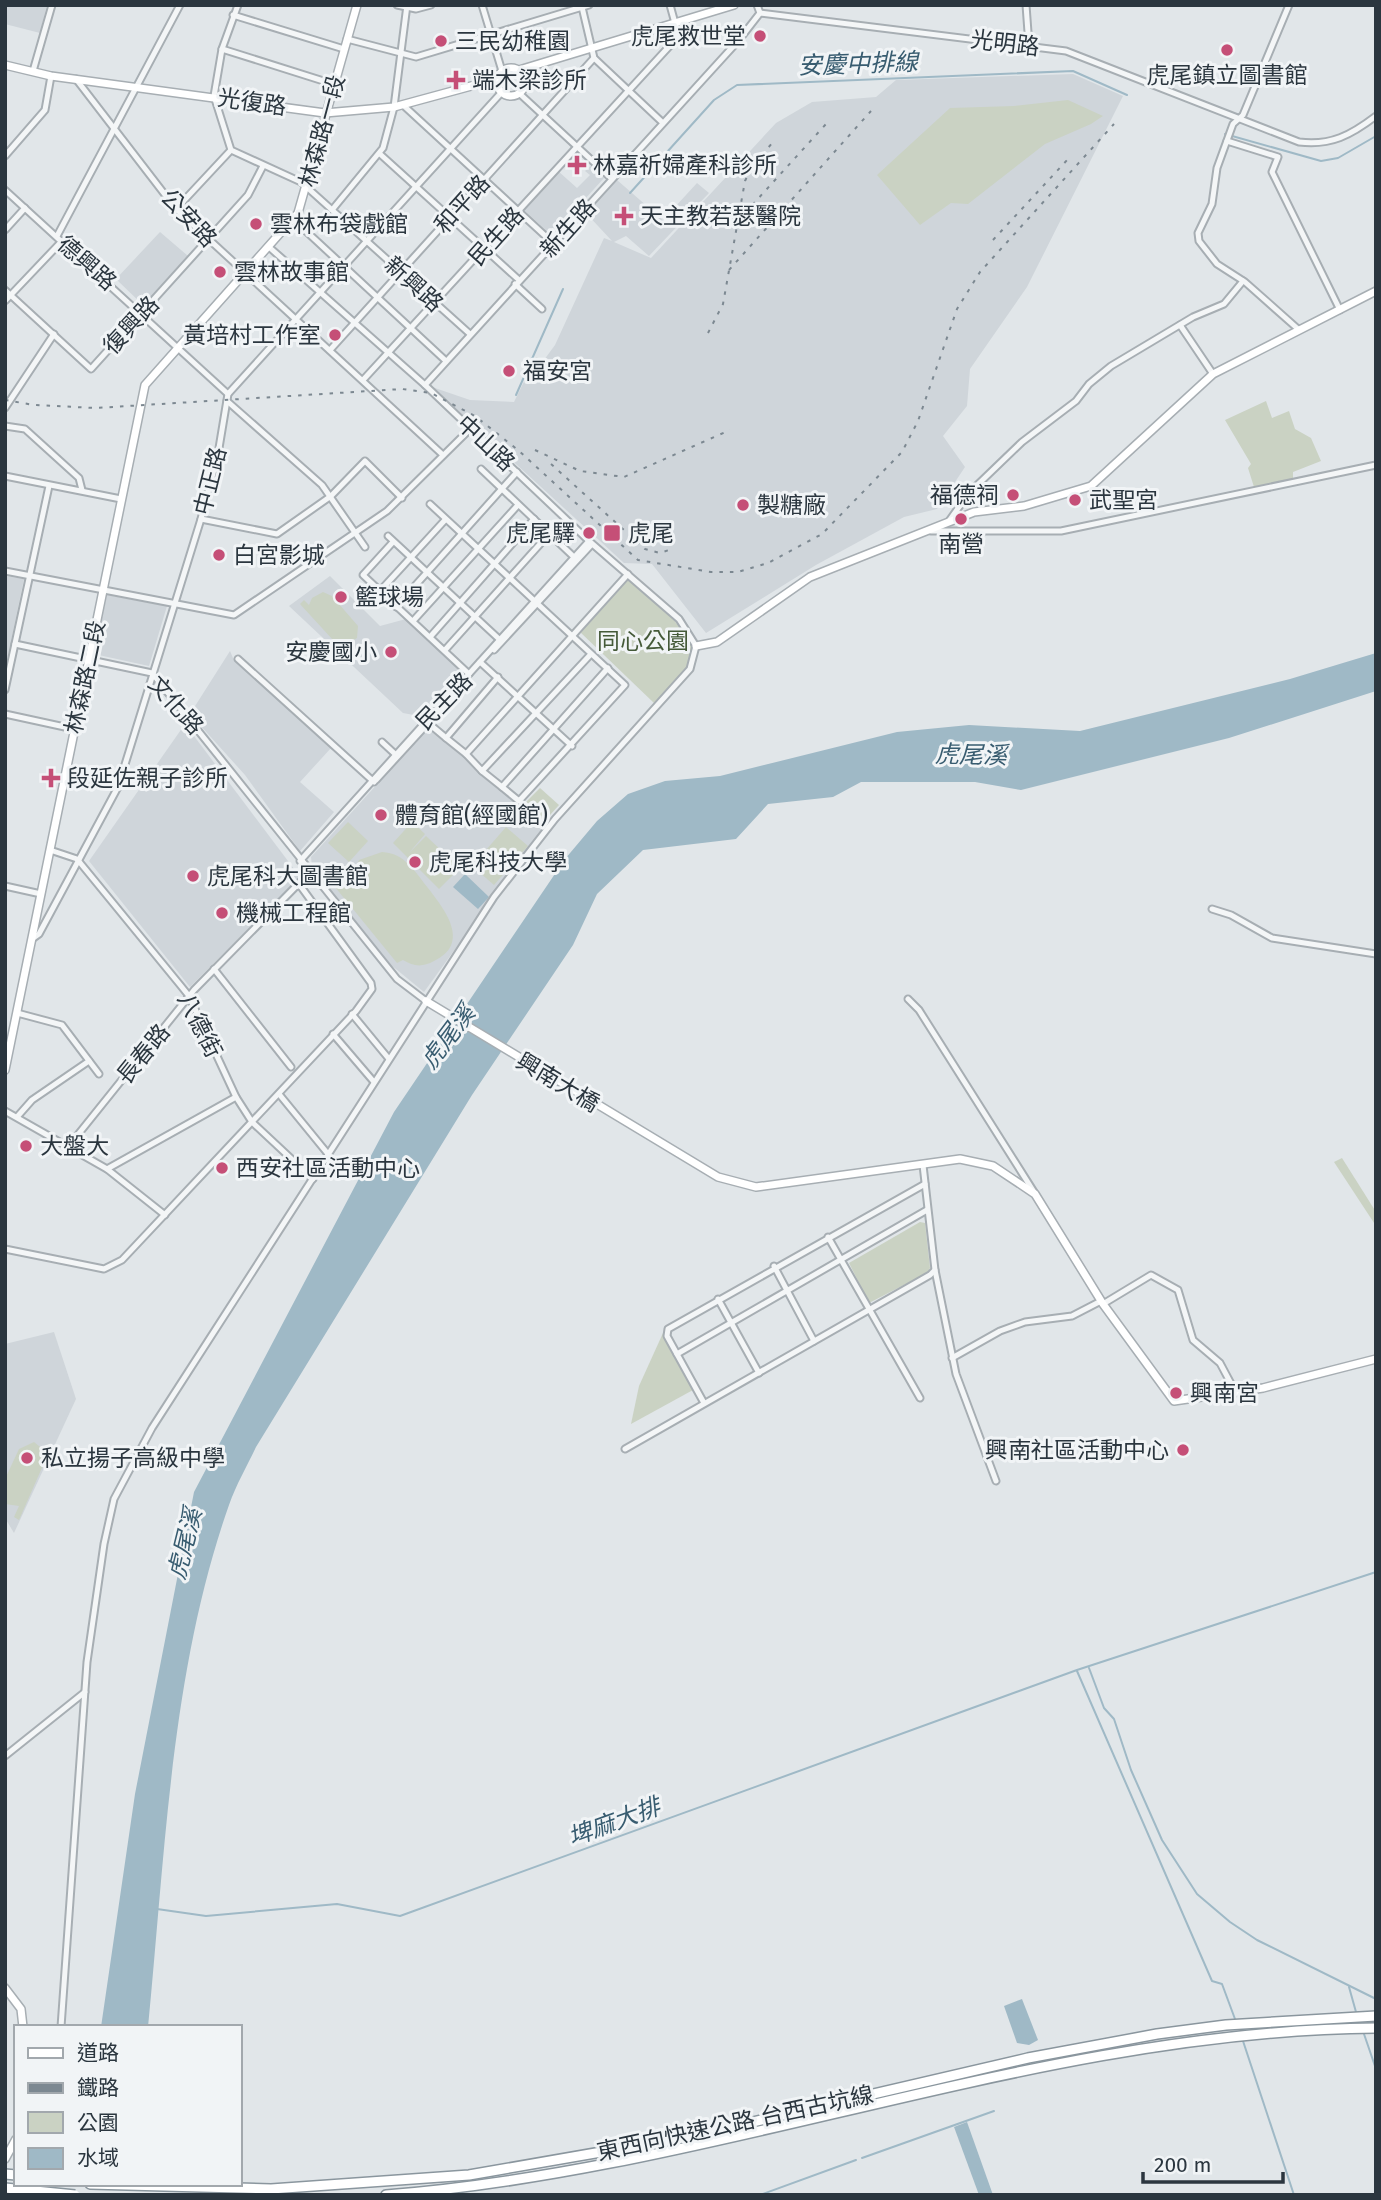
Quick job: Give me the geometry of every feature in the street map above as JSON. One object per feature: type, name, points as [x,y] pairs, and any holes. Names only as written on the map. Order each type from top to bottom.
[{"type":"highway","name":"東西向快速公路 台西古坑線","points":[[132,2186],[215,2190],[367,2184],[469,2175],[609,2152],[1028,2058],[1226,2025],[1376,2016]]},
{"type":"highway","name":"東西向快速公路 台西古坑線","points":[[386,2195],[446,2190],[562,2174],[741,2137],[1007,2075],[1227,2037],[1376,2028]]},
{"type":"highway","points":[[5,2190],[75,2195]]},
{"type":"street","points":[[33,71],[52,5]]},
{"type":"street","points":[[5,300],[8,292],[60,239],[180,5]]},
{"type":"street","points":[[176,209],[231,150],[214,96],[222,49],[238,5]]},
{"type":"street","name":"林森路一段","points":[[139,408],[147,380],[294,220],[307,187],[325,113],[357,5]]},
{"type":"street","points":[[397,5],[431,5]]},
{"type":"street","points":[[482,5],[502,71],[497,79],[501,93],[512,97],[520,94],[525,85],[519,70]]},
{"type":"street","points":[[670,5],[675,23]]},
{"type":"street","points":[[502,71],[519,70],[734,5]]},
{"type":"street","points":[[757,5],[760,13]]},
{"type":"street","points":[[1026,5],[1030,46]]},
{"type":"street","points":[[1289,5],[1243,115],[1238,119],[1227,141],[1217,168],[1212,204],[1198,233],[1199,242],[1217,264],[1243,281],[1298,329]]},
{"type":"street","points":[[347,39],[416,57],[584,6],[594,58],[663,123]]},
{"type":"street","points":[[332,210],[380,154],[394,107],[407,7]]},
{"type":"street","name":"光明路","points":[[760,13],[1066,51],[1299,142],[1314,144],[1342,139],[1376,116]]},
{"type":"street","name":"新生路","points":[[425,385],[760,13]]},
{"type":"street","points":[[233,15],[344,49]]},
{"type":"street","name":"民生路","points":[[363,380],[676,39],[675,23]]},
{"type":"street","points":[[222,49],[333,84]]},
{"type":"street","name":"和平路","points":[[330,350],[594,58]]},
{"type":"street","name":"光復路","points":[[5,65],[51,76],[325,113],[394,107],[497,79]]},
{"type":"street","points":[[5,156],[45,110],[51,76]]},
{"type":"street","name":"公安路","points":[[76,79],[176,209],[443,454]]},
{"type":"street","name":"中正路","points":[[32,939],[39,934],[118,787],[201,519],[228,397],[321,290],[501,93]]},
{"type":"street","points":[[520,94],[612,179]]},
{"type":"street","points":[[403,105],[553,243]]},
{"type":"street","points":[[1227,141],[1278,157],[1272,172],[1340,310]]},
{"type":"street","name":"新興路","points":[[231,150],[307,187],[470,334]]},
{"type":"street","points":[[380,154],[484,250],[542,309]]},
{"type":"street","name":"復興路","points":[[54,334],[91,369],[248,195],[263,166]]},
{"type":"street","name":"德興路","points":[[5,190],[143,313],[331,496],[365,547]]},
{"type":"street","points":[[5,230],[25,208]]},
{"type":"street","points":[[294,220],[446,361]]},
{"type":"street","name":"中山路","points":[[269,247],[321,290],[591,542],[679,619],[696,646]]},
{"type":"street","points":[[949,522],[969,493],[1022,442],[1076,401],[1089,384],[1123,356],[1224,304],[1243,281]]},
{"type":"street","points":[[61,2025],[85,1692],[104,1544],[114,1499],[152,1428],[426,1001],[518,864],[617,747],[690,669],[696,646],[717,642],[810,577],[974,512],[1024,506],[1091,486],[1213,374],[1376,291]]},
{"type":"street","points":[[5,408],[54,334],[8,292]]},
{"type":"street","points":[[1180,325],[1213,374]]},
{"type":"street","name":"林森路二段","points":[[5,1070],[139,408]]},
{"type":"street","points":[[5,426],[24,429],[79,478],[82,490]]},
{"type":"street","points":[[5,571],[234,615],[357,532],[402,498],[470,429]]},
{"type":"street","points":[[201,519],[277,534],[331,496],[365,461],[402,498]]},
{"type":"street","points":[[923,532],[1061,531],[1376,465]]},
{"type":"street","points":[[481,469],[575,559]]},
{"type":"street","points":[[396,607],[517,472]]},
{"type":"street","points":[[5,476],[121,499]]},
{"type":"street","points":[[5,690],[49,486]]},
{"type":"street","points":[[430,504],[625,685],[519,801],[426,722],[534,603]]},
{"type":"street","points":[[413,621],[518,505]]},
{"type":"street","points":[[430,637],[534,519]]},
{"type":"street","points":[[380,591],[445,520]]},
{"type":"street","points":[[445,650],[550,533]]},
{"type":"street","points":[[388,536],[499,639]]},
{"type":"street","points":[[393,542],[363,575],[469,674]]},
{"type":"street","name":"民主路","points":[[300,861],[374,782],[499,639],[591,542]]},
{"type":"street","points":[[466,754],[628,574]]},
{"type":"street","name":"文化路","points":[[15,644],[152,673],[227,764],[309,873],[397,979],[426,1001]]},
{"type":"street","points":[[482,771],[591,654]]},
{"type":"street","points":[[238,659],[374,782]]},
{"type":"street","points":[[481,662],[572,746]]},
{"type":"street","points":[[502,787],[555,731],[608,668]]},
{"type":"street","points":[[446,738],[498,677]]},
{"type":"street","points":[[5,714],[74,729]]},
{"type":"street","points":[[382,742],[396,755]]},
{"type":"street","points":[[50,850],[77,859]]},
{"type":"street","name":"八德街","points":[[77,859],[189,996],[236,1097],[252,1122],[313,1179]]},
{"type":"street","name":"長春路","points":[[68,1147],[189,996],[309,873]]},
{"type":"street","points":[[5,1249],[104,1269],[128,1255],[352,1014],[372,989],[371,983],[299,884]]},
{"type":"street","points":[[5,886],[41,894]]},
{"type":"street","points":[[1212,909],[1231,915],[1272,938],[1376,954]]},
{"type":"street","points":[[214,970],[291,1067]]},
{"type":"street","points":[[908,999],[919,1010],[1102,1303],[1174,1401],[1236,1393],[1376,1359]]},
{"type":"street","name":"興南大橋","points":[[426,1001],[718,1177],[757,1187],[960,1159],[981,1162],[1021,1183],[1035,1194]]},
{"type":"street","points":[[17,1013],[62,1025],[99,1074]]},
{"type":"street","points":[[352,1014],[389,1059]]},
{"type":"street","points":[[333,1034],[374,1082]]},
{"type":"street","points":[[17,1117],[32,1100],[89,1061]]},
{"type":"street","points":[[279,1094],[328,1154]]},
{"type":"street","points":[[107,1169],[236,1097]]},
{"type":"street","points":[[5,1111],[107,1169],[165,1214]]},
{"type":"street","points":[[923,1165],[935,1270],[952,1358],[996,1481]]},
{"type":"street","points":[[704,1404],[667,1336],[668,1329],[774,1266],[925,1184]]},
{"type":"street","points":[[677,1354],[843,1261],[927,1210]]},
{"type":"street","points":[[828,1237],[920,1398]]},
{"type":"street","points":[[774,1266],[814,1341]]},
{"type":"street","points":[[625,1449],[935,1270]]},
{"type":"street","points":[[952,1358],[1000,1331],[1025,1322],[1072,1316],[1102,1303],[1151,1275],[1178,1290],[1193,1340],[1220,1363],[1236,1393]]},
{"type":"street","points":[[718,1299],[759,1373]]},
{"type":"street","points":[[5,1756],[85,1692]]},
{"type":"street","points":[[5,1988],[21,2009],[23,2025]]},
{"type":"street","points":[[5,2159],[14,2143]]},
{"type":"shaded area","points":[[5,5],[47,5],[40,33],[5,24]]},
{"type":"shaded area","points":[[1073,74],[1123,96],[1027,287],[970,369],[967,406],[943,436],[965,467],[937,509],[904,517],[816,565],[706,633],[652,564],[624,563],[432,387],[470,400],[514,402],[536,357],[544,360],[555,345],[604,238],[612,241],[585,212],[617,180],[663,220],[697,183],[709,193],[649,256],[626,236],[614,242],[651,258],[776,123],[812,102],[876,97],[896,80]]},
{"type":"shaded area","name":"天主教若瑟醫院","points":[[593,164],[604,178],[555,232],[550,234],[525,211],[525,206],[558,171],[577,188],[590,175],[585,171]]},
{"type":"shaded area","points":[[160,232],[188,256],[145,307],[116,279]]},
{"type":"shaded area","points":[[5,576],[24,579],[5,670]]},
{"type":"shaded area","name":"安慶國小","points":[[330,576],[380,626],[406,619],[452,659],[462,672],[419,716],[403,713],[289,606]]},
{"type":"shaded area","points":[[107,595],[167,606],[149,666],[94,654]]},
{"type":"shaded area","points":[[230,651],[233,658],[331,748],[300,782],[334,812],[300,851],[245,775],[190,714]]},
{"type":"shaded area","points":[[185,724],[300,877],[190,987],[89,861]]},
{"type":"shaded area","name":"虎尾科技大學","points":[[430,726],[543,828],[424,992],[391,965],[312,866],[311,857]]},
{"type":"shaded area","name":"私立揚子高級中學","points":[[54,1332],[76,1399],[14,1533],[5,1518],[5,1344]]},
{"type":"green space","points":[[1068,100],[1103,116],[1045,144],[968,204],[951,203],[920,225],[877,175],[950,108],[1014,106]]},
{"type":"green space","points":[[1266,401],[1272,418],[1289,411],[1295,429],[1311,438],[1321,461],[1293,472],[1293,479],[1254,487],[1248,468],[1251,464],[1225,420]]},
{"type":"green space","name":"同心公園","points":[[627,578],[672,617],[693,647],[688,667],[654,703],[579,631]]},
{"type":"green space","points":[[323,592],[332,596],[358,626],[357,638],[345,645],[347,648],[344,652],[300,604],[304,600],[309,605],[312,598]]},
{"type":"green space","points":[[540,788],[559,805],[541,825],[521,807]]},
{"type":"green space","points":[[348,822],[368,841],[349,862],[328,843]]},
{"type":"green space","points":[[412,822],[425,834],[409,853],[426,836],[460,868],[439,889],[393,843]]},
{"type":"green space","points":[[506,827],[528,846],[494,885],[472,866]]},
{"type":"green space","points":[[382,852],[397,856],[409,864],[447,916],[453,936],[451,945],[445,954],[430,963],[415,965],[403,960],[397,963],[335,887],[345,880],[348,883],[359,860]]},
{"type":"green space","points":[[1342,1158],[1376,1212],[1376,1226],[1334,1162]]},
{"type":"green space","points":[[920,1222],[925,1223],[930,1268],[927,1273],[869,1303],[849,1263]]},
{"type":"green space","points":[[663,1333],[693,1390],[631,1424],[639,1386]]},
{"type":"green space","points":[[34,1442],[45,1451],[48,1444],[52,1445],[19,1520],[14,1517],[19,1506],[5,1504],[5,1479],[19,1449]]},
{"type":"water","name":"虎尾溪","points":[[1376,653],[1376,691],[1229,738],[1021,790],[975,782],[861,782],[833,797],[768,804],[736,839],[643,850],[597,894],[573,945],[472,1095],[256,1447],[235,1490],[210,1567],[182,1697],[166,1829],[148,2025],[101,2025],[135,1794],[194,1492],[394,1112],[565,859],[597,821],[628,794],[665,781],[720,776],[897,732],[969,725],[1080,731],[1290,679]]},
{"type":"water","points":[[465,874],[489,897],[478,909],[453,887]]},
{"type":"water","points":[[1022,1999],[1038,2040],[1029,2045],[1017,2043],[1004,2006]]},
{"type":"water","points":[[967,2122],[993,2195],[979,2195],[954,2127]]},
{"type":"waterway","name":"安慶中排線","points":[[630,193],[714,100],[737,85],[1073,71],[1127,95]]},
{"type":"waterway","name":"安慶中排線","points":[[1225,134],[1321,161],[1338,158],[1376,136]]},
{"type":"waterway","name":"安慶中排線","points":[[516,395],[563,289]]},
{"type":"waterway","name":"埤麻大排","points":[[157,1909],[206,1916],[337,1904],[400,1916],[1077,1670],[1376,1572]]},
{"type":"waterway","points":[[1089,1668],[1104,1708],[1114,1719],[1131,1770],[1162,1840],[1197,1894],[1230,1922],[1257,1940],[1376,1999]]},
{"type":"waterway","points":[[1077,1671],[1212,1981],[1222,1984],[1235,2019]]},
{"type":"waterway","points":[[1349,1987],[1356,2012]]},
{"type":"waterway","points":[[1364,2034],[1376,2069]]},
{"type":"waterway","points":[[1243,2041],[1294,2195]]},
{"type":"waterway","points":[[862,2158],[994,2111]]},
{"type":"waterway","points":[[760,2195],[856,2160]]},
{"type":"railway","points":[[729,270],[871,111]]},
{"type":"railway","points":[[741,222],[745,213],[826,124]]},
{"type":"railway","points":[[5,400],[34,405],[96,408],[402,389],[431,393],[475,416],[518,450],[638,560],[711,572],[738,572],[768,563],[822,534],[902,452],[918,421],[957,309],[980,272],[1114,124]]},
{"type":"railway","points":[[708,333],[723,304],[745,181],[752,166],[774,141]]},
{"type":"railway","points":[[993,240],[1069,158]]},
{"type":"railway","points":[[535,450],[580,471],[624,477],[730,430]]},
{"type":"railway","points":[[551,464],[645,549],[660,553],[669,550]]},
{"type":"place","name":"虎尾救世堂","points":[[760,36]]},
{"type":"place","name":"三民幼稚園","points":[[441,41]]},
{"type":"place","name":"虎尾鎮立圖書館","points":[[1227,50]]},
{"type":"place","name":"端木梁診所","points":[[456,80]]},
{"type":"place","name":"林嘉祈婦產科診所","points":[[577,165]]},
{"type":"place","name":"天主教若瑟醫院","points":[[624,216]]},
{"type":"place","name":"雲林布袋戲館","points":[[256,224]]},
{"type":"place","name":"雲林故事館","points":[[220,272]]},
{"type":"place","name":"黃培村工作室","points":[[335,335]]},
{"type":"place","name":"福安宮","points":[[509,371]]},
{"type":"place","name":"福德祠","points":[[1013,495]]},
{"type":"place","name":"武聖宮","points":[[1075,500]]},
{"type":"place","name":"製糖廠","points":[[743,505]]},
{"type":"place","name":"南營","points":[[961,519]]},
{"type":"place","name":"虎尾驛","points":[[589,533]]},
{"type":"place","name":"虎尾","points":[[612,533]]},
{"type":"place","name":"白宮影城","points":[[219,555]]},
{"type":"place","name":"籃球場","points":[[341,597]]},
{"type":"place","name":"安慶國小","points":[[391,652]]},
{"type":"place","name":"段延佐親子診所","points":[[51,778]]},
{"type":"place","name":"體育館(經國館)","points":[[381,815]]},
{"type":"place","name":"虎尾科技大學","points":[[415,862]]},
{"type":"place","name":"虎尾科大圖書館","points":[[193,876]]},
{"type":"place","name":"機械工程館","points":[[222,913]]},
{"type":"place","name":"大盤大","points":[[26,1146]]},
{"type":"place","name":"西安社區活動中心","points":[[222,1168]]},
{"type":"place","name":"興南宮","points":[[1176,1393]]},
{"type":"place","name":"興南社區活動中心","points":[[1183,1450]]},
{"type":"place","name":"私立揚子高級中學","points":[[27,1458]]}]
